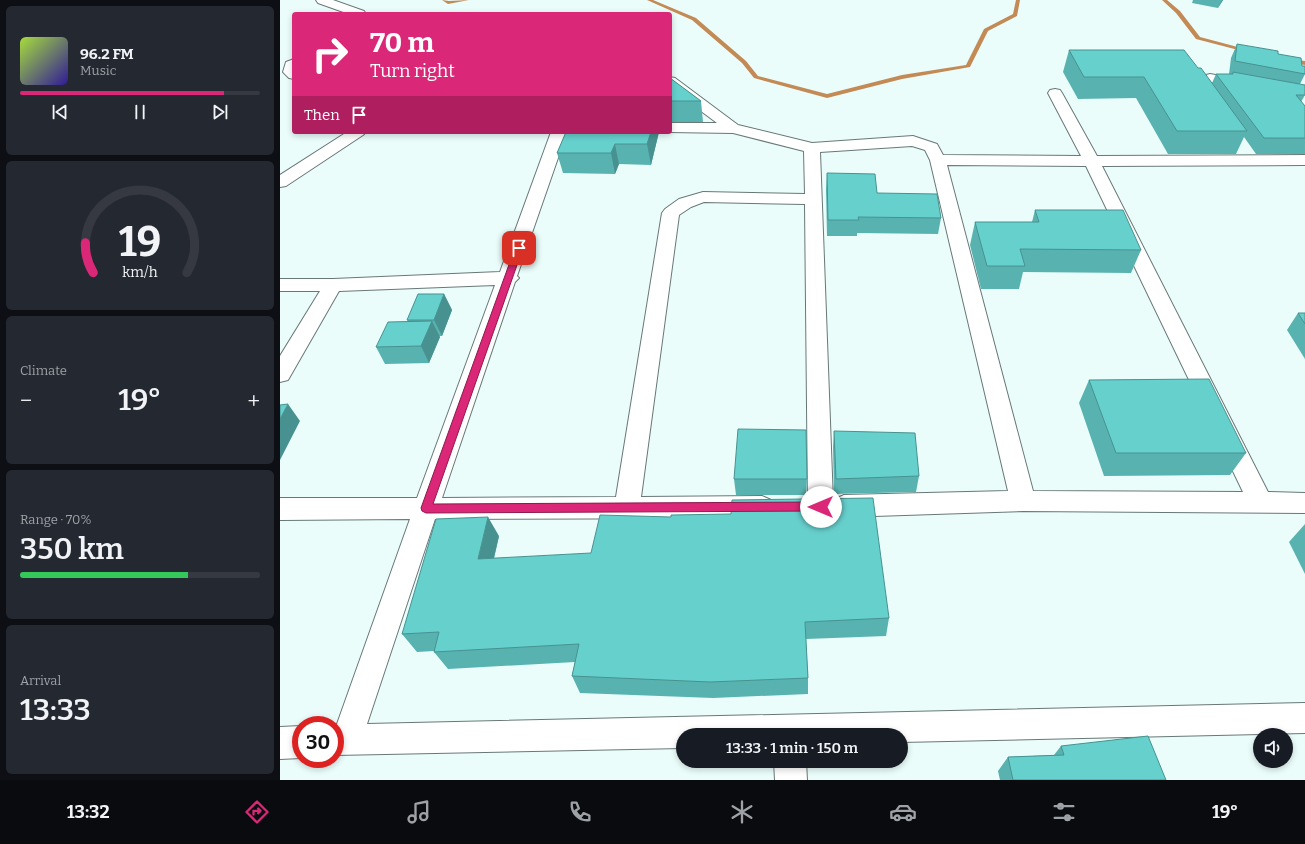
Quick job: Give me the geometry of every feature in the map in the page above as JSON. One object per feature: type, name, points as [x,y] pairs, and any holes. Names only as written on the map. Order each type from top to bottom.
[{"type":"street","points":[[322,0],[355,12]]},
{"type":"street","points":[[292,64],[290,72],[292,74]]},
{"type":"street","points":[[1214,108],[1196,82],[1210,78],[1254,86]]},
{"type":"street","points":[[672,83],[733,128]]},
{"type":"street","points":[[1055,93],[1092,161],[1261,503]]},
{"type":"street","points":[[672,128],[733,128],[812,148],[913,141],[931,146],[938,160],[1022,501]]},
{"type":"street","points":[[280,182],[355,134]]},
{"type":"street","points":[[344,732],[509,278],[558,134]]},
{"type":"street","points":[[800,507],[813,199],[812,148]]},
{"type":"street","points":[[938,160],[1092,161],[1245,153],[1305,160]]},
{"type":"street","points":[[627,508],[672,214],[685,202],[703,197],[813,199]]},
{"type":"street","points":[[280,284],[333,285],[509,278]]},
{"type":"street","points":[[280,374],[333,285]]},
{"type":"street","points":[[280,508],[800,507],[1022,501],[1305,503]]},
{"type":"street","points":[[908,729],[1305,718]]},
{"type":"street","points":[[344,740],[676,734]]},
{"type":"street","points":[[280,743],[292,742]]},
{"type":"street","points":[[790,768],[791,780]]},
{"type":"building","points":[[1237,44],[1278,51],[1278,54],[1301,58],[1302,66],[1305,66],[1305,74],[1235,61]]},
{"type":"building","points":[[1069,50],[1184,50],[1198,68],[1201,68],[1247,131],[1177,131],[1144,77],[1084,77]]},
{"type":"building","points":[[1233,72],[1305,85],[1305,95],[1296,95],[1305,106],[1305,138],[1264,138],[1216,74],[1233,74]]},
{"type":"building","points":[[672,79],[701,101],[672,101]]},
{"type":"building","points":[[565,134],[650,134],[647,144],[615,144],[611,153],[557,153]]},
{"type":"building","points":[[827,173],[875,174],[877,193],[937,194],[941,218],[858,217],[859,220],[828,220]]},
{"type":"building","points":[[1035,210],[1123,210],[1141,250],[1020,249],[1025,266],[987,266],[975,222],[1039,222]]},
{"type":"building","points":[[418,294],[444,294],[434,320],[407,320]]},
{"type":"building","points":[[1298,313],[1305,313],[1305,324]]},
{"type":"building","points":[[432,321],[421,346],[376,347],[388,322]]},
{"type":"building","points":[[1209,379],[1246,453],[1116,453],[1089,380]]},
{"type":"building","points":[[288,404],[280,419],[280,405]]},
{"type":"building","points":[[738,429],[806,430],[807,479],[734,479]]},
{"type":"building","points":[[834,431],[915,433],[919,476],[836,479]]},
{"type":"building","points":[[873,498],[889,618],[805,622],[808,678],[710,682],[572,676],[579,644],[434,652],[439,632],[402,634],[436,519],[488,517],[478,559],[591,553],[600,515],[671,517],[671,515],[731,514],[732,500]]},
{"type":"building","points":[[1148,736],[1166,780],[1013,780],[1008,757],[1064,755],[1061,746]]},
{"type":"waterway","points":[[444,0],[448,3],[467,0]]},
{"type":"waterway","points":[[649,0],[694,19],[744,62],[756,77],[827,96],[902,77],[968,66],[986,30],[1015,15],[1018,0]]},
{"type":"waterway","points":[[1164,0],[1178,12],[1198,38],[1246,50]]},
{"type":"waterway","points":[[1289,61],[1305,63]]},
{"type":"route","points":[[519,248],[426,508],[821,507]]}]
